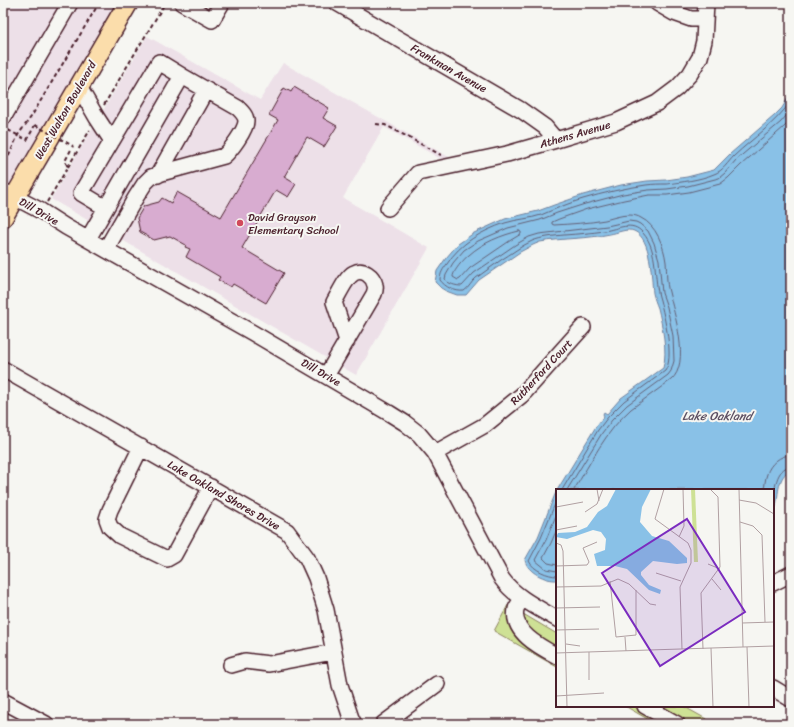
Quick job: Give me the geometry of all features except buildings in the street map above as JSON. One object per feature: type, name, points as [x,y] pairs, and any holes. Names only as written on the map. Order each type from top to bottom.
[{"type":"main road","name":"West Walton Boulevard","points":[[3,217],[9,194],[79,87],[128,3]]},
{"type":"street","points":[[3,118],[70,3]]},
{"type":"street","points":[[182,3],[212,20],[222,3]]},
{"type":"street","name":"Frankman Avenue","points":[[337,3],[521,110],[545,127],[556,140]]},
{"type":"street","points":[[657,3],[674,13],[691,19],[706,19]]},
{"type":"street","name":"Athens Avenue","points":[[388,208],[418,173],[507,154],[556,140],[616,122],[657,103],[677,88],[690,74],[700,58],[704,41],[706,3]]},
{"type":"street","points":[[106,208],[81,193],[158,62],[238,108],[244,113],[246,120],[245,126],[224,156],[151,177],[145,183],[106,249]]},
{"type":"street","points":[[88,239],[182,76]]},
{"type":"street","points":[[79,87],[112,142]]},
{"type":"street","points":[[158,174],[206,90]]},
{"type":"street","name":"Dill Drive","points":[[9,194],[246,329],[405,423],[419,434],[435,453],[507,586],[524,599],[556,618]]},
{"type":"street","name":"Rutherford Court","points":[[435,453],[485,425],[522,395],[583,327]]},
{"type":"street","points":[[326,376],[347,341]]},
{"type":"street","name":"Lake Oakland Shores Drive","points":[[3,369],[287,531],[306,558],[316,578],[326,610],[340,685],[354,724]]},
{"type":"street","points":[[141,447],[107,519],[110,527],[120,536],[167,559],[174,555],[210,487]]},
{"type":"street","points":[[774,582],[791,574]]},
{"type":"street","points":[[524,599],[516,608],[516,621],[520,629],[534,642],[556,655]]},
{"type":"street","points":[[231,665],[245,661],[269,664],[333,652]]},
{"type":"street","points":[[383,724],[437,684]]},
{"type":"street","points":[[774,689],[791,699]]},
{"type":"street","points":[[3,701],[46,724]]},
{"type":"street","points":[[647,707],[677,724]]},
{"type":"path","points":[[3,169],[18,136],[31,117],[99,3]]},
{"type":"path","points":[[41,211],[165,3]]},
{"type":"path","points":[[3,127],[27,140],[35,124],[73,146],[65,161],[68,166]]},
{"type":"path","points":[[376,124],[393,129],[439,154],[455,165]]},
{"type":"shaded area","points":[[3,3],[117,3],[3,195]]},
{"type":"shaded area","name":"David Grayson Elementary School","points":[[147,36],[260,100],[283,63],[454,160],[448,163],[384,127],[343,198],[429,248],[356,375],[51,199]]},
{"type":"green space","points":[[508,605],[556,633],[556,666],[494,631]]},
{"type":"green space","points":[[627,707],[685,707],[715,724],[656,724]]},
{"type":"water","name":"Lake Oakland","points":[[791,93],[791,469],[786,473],[781,481],[776,507],[774,508],[774,489],[558,489],[604,416],[604,412],[607,414],[621,398],[663,368],[665,354],[664,338],[658,308],[654,299],[650,259],[640,235],[634,231],[628,230],[593,237],[540,242],[520,252],[479,280],[466,295],[457,295],[446,291],[435,282],[437,271],[458,244],[474,233],[505,219],[538,211],[583,195],[621,185],[687,177],[714,170],[782,108]]},
{"type":"water","points":[[556,492],[556,580],[538,575],[526,564],[525,560],[538,537]]},
{"type":"place","name":"David Grayson Elementary School","points":[[240,223]]}]
